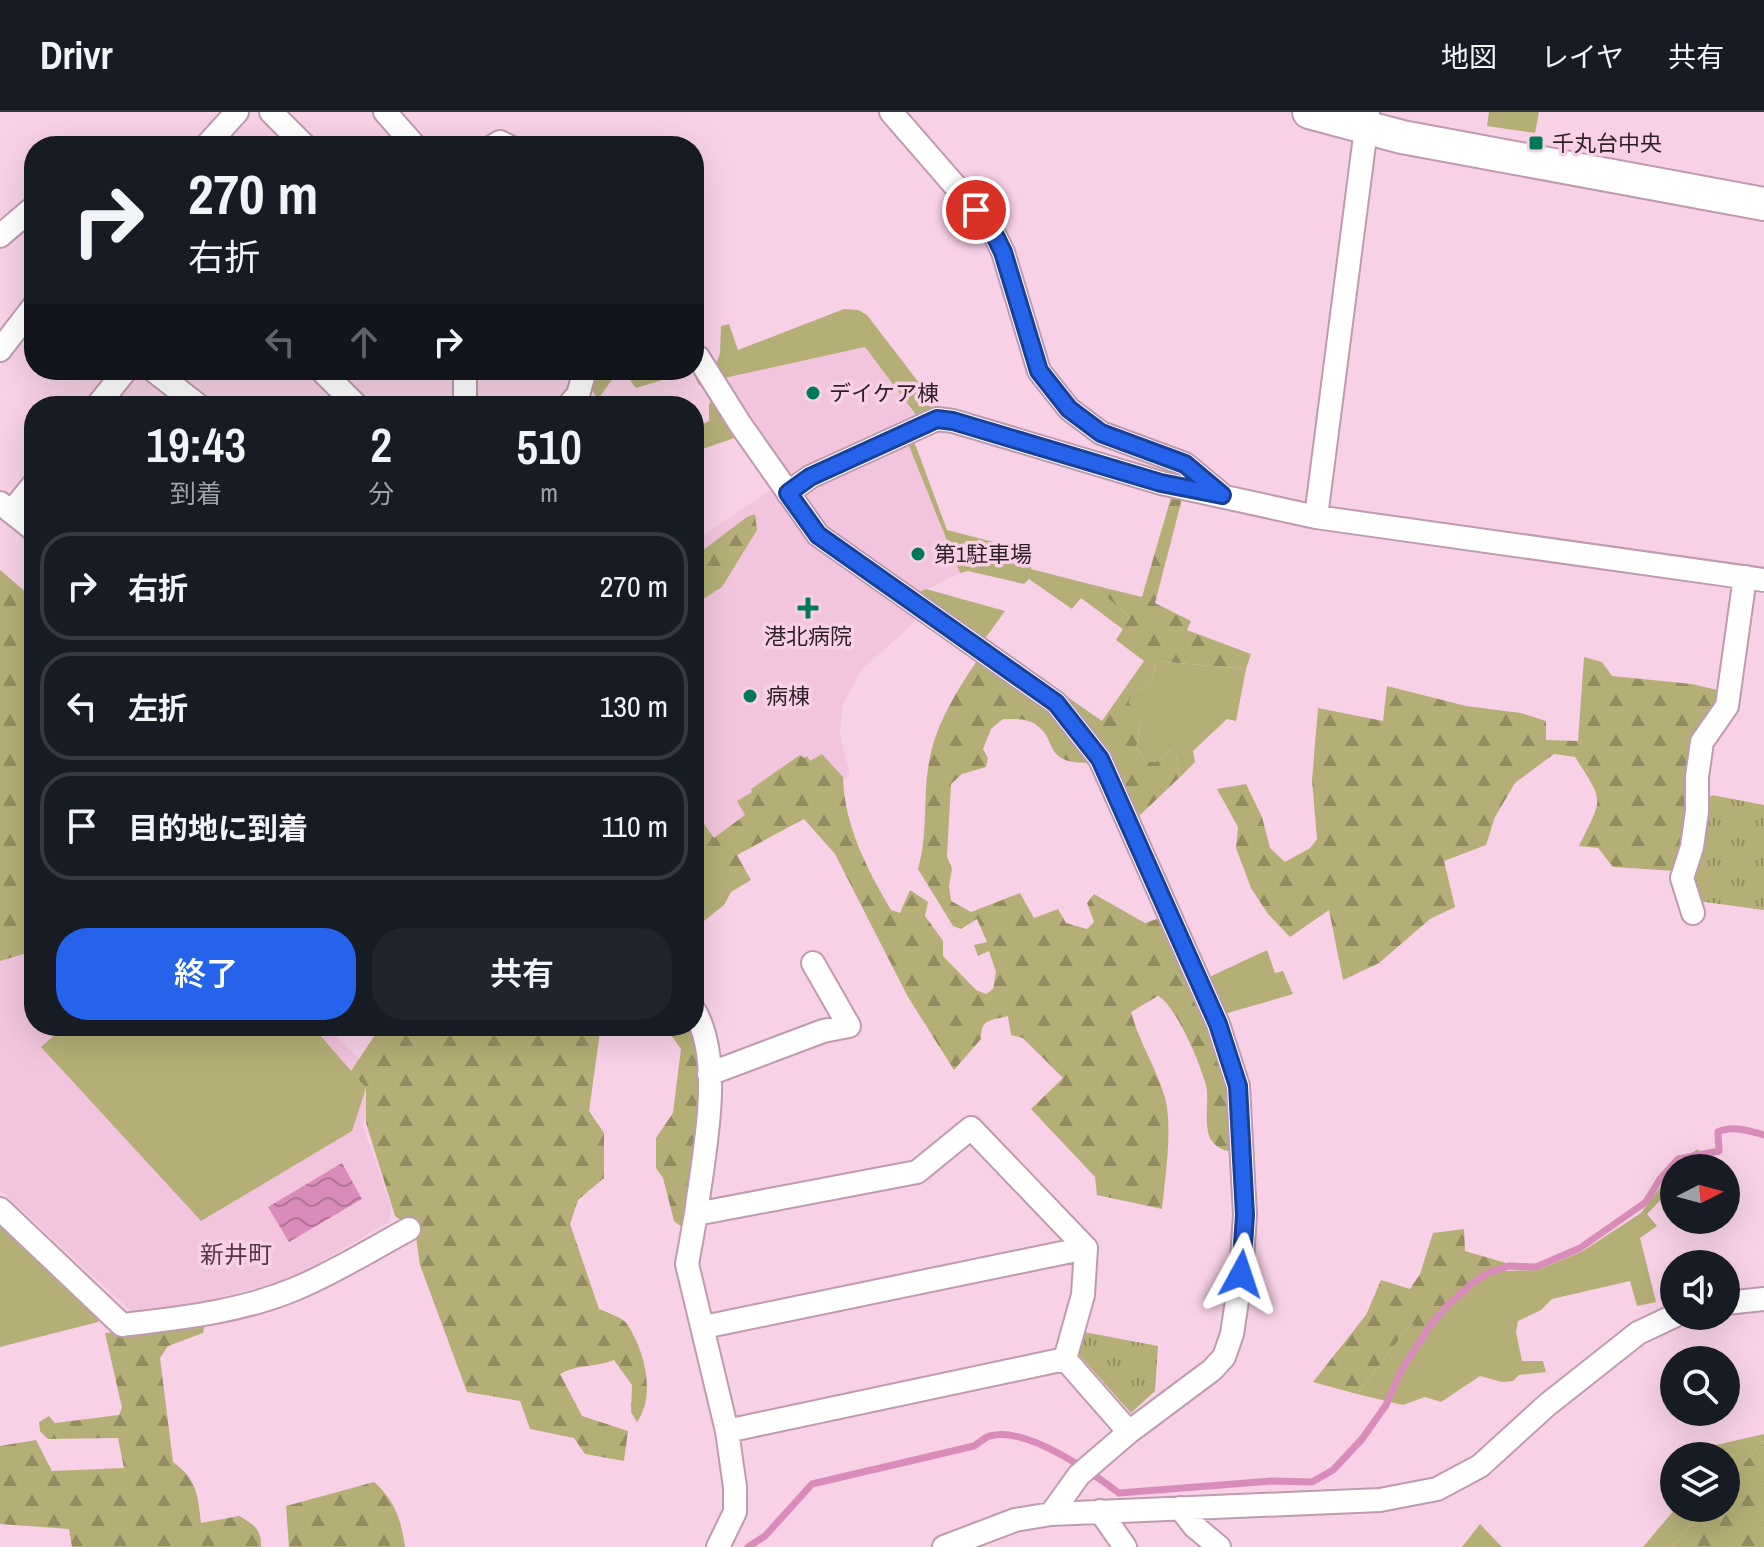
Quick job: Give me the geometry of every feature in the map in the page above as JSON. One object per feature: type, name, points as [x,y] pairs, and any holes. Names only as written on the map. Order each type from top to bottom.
[{"type":"street","points":[[215,136],[237,112]]},
{"type":"street","points":[[271,112],[295,136]]},
{"type":"street","points":[[385,112],[406,136]]},
{"type":"street","points":[[891,112],[990,226],[1003,252],[1039,371],[1069,409],[1101,433],[1185,464],[1222,495]]},
{"type":"street","points":[[1309,112],[1367,120],[1402,137],[1764,204]]},
{"type":"street","points":[[1316,517],[1367,120]]},
{"type":"street","points":[[0,236],[24,216]]},
{"type":"street","points":[[0,350],[24,319]]},
{"type":"street","points":[[704,367],[818,535],[1056,703],[1100,759],[1218,1024],[1238,1086],[1244,1184],[1243,1245],[1232,1334],[1224,1357],[1212,1370],[1129,1432],[1079,1475],[1051,1514]]},
{"type":"street","points":[[105,396],[118,380]]},
{"type":"street","points":[[166,380],[186,396]]},
{"type":"street","points":[[331,380],[347,396]]},
{"type":"street","points":[[788,493],[810,477],[937,419],[953,421],[1161,483],[1316,517],[1754,578],[1727,706],[1702,742],[1694,835],[1682,878],[1693,913]]},
{"type":"street","points":[[24,492],[6,507],[24,522]]},
{"type":"street","points":[[709,1074],[823,1031],[849,1026],[813,963]]},
{"type":"street","points":[[703,1036],[708,1049],[709,1096],[696,1214],[687,1264],[727,1431],[735,1487],[735,1512],[718,1547]]},
{"type":"street","points":[[696,1214],[917,1172],[971,1128],[1086,1248],[1083,1295],[1065,1359]]},
{"type":"street","points":[[0,1209],[122,1325],[194,1316],[259,1302],[297,1288],[409,1229]]},
{"type":"street","points":[[704,1327],[1086,1248]]},
{"type":"street","points":[[1740,1302],[1764,1299]]},
{"type":"street","points":[[944,1547],[1015,1520],[1051,1514],[1380,1500],[1437,1489],[1480,1466],[1547,1405],[1638,1333],[1660,1323]]},
{"type":"street","points":[[1065,1359],[1129,1432]]},
{"type":"street","points":[[727,1431],[1065,1359]]},
{"type":"street","points":[[1180,1508],[1194,1526],[1219,1547]]},
{"type":"street","points":[[1100,1511],[1125,1547]]},
{"type":"shaded area","name":"港北病院","points":[[866,347],[925,427],[911,433],[938,518],[960,573],[917,594],[917,616],[908,629],[862,669],[843,704],[840,734],[850,775],[737,855],[714,838],[704,822],[704,535],[786,479],[715,380]]},
{"type":"shaded area","points":[[0,572],[24,590],[24,1036],[337,1036],[375,1075],[363,1126],[391,1207],[389,1222],[291,1279],[190,1305],[132,1312],[0,1190]]},
{"type":"green space","points":[[1489,112],[1539,112],[1535,133],[1487,126]]},
{"type":"green space","points":[[844,309],[858,310],[867,315],[936,405],[917,416],[865,347],[715,380],[713,374],[720,353],[721,326],[729,324],[738,350]]},
{"type":"green space","points":[[596,380],[612,380],[600,396],[596,396],[591,389]]},
{"type":"green space","points":[[630,380],[662,380],[636,388]]},
{"type":"green space","points":[[713,399],[740,436],[704,449],[704,423],[709,421],[709,404]]},
{"type":"green space","points":[[911,433],[947,530],[1033,552],[1031,569],[1093,585],[1130,618],[1124,630],[1081,598],[1072,609],[1029,579],[1024,584],[968,571],[960,573],[905,436]]},
{"type":"green space","points":[[1174,487],[1184,491],[1155,603],[1191,621],[1187,630],[1251,654],[1246,669],[1155,661],[1150,681],[1132,694],[1129,703],[1141,719],[1136,749],[1146,762],[1156,762],[1169,750],[1176,755],[1180,777],[1138,817],[1107,757],[1066,696],[1102,721],[1144,661],[1116,640],[1130,618],[1093,585],[1142,597]]},
{"type":"green space","points":[[755,514],[757,530],[722,587],[704,599],[704,549]]},
{"type":"green space","points":[[0,570],[24,590],[24,954],[0,961]]},
{"type":"green space","points":[[926,589],[1005,611],[984,640],[916,594]]},
{"type":"green space","points":[[980,656],[1053,707],[1092,757],[1086,763],[1063,759],[1042,730],[1028,721],[1003,719],[991,729],[983,749],[988,758],[986,767],[962,774],[951,784],[947,856],[952,869],[949,886],[951,901],[971,912],[1020,893],[1034,918],[1058,909],[1066,923],[1087,929],[1094,922],[1087,903],[1094,894],[1145,923],[1160,918],[1216,1045],[1229,1099],[1232,1152],[1220,1148],[1211,1140],[1207,1123],[1207,1090],[1200,1068],[1188,1038],[1165,1001],[1158,996],[1131,1012],[1162,1087],[1167,1110],[1168,1153],[1162,1209],[1097,1195],[1095,1177],[1031,1109],[1063,1078],[1023,1038],[1011,1035],[1008,1016],[985,1024],[981,1039],[954,1070],[908,997],[835,854],[804,819],[737,855],[751,880],[731,892],[713,860],[704,860],[704,824],[714,838],[745,815],[737,801],[752,792],[751,789],[800,755],[804,758],[807,756],[810,761],[822,754],[843,777],[852,829],[891,910],[900,913],[910,890],[928,902],[925,916],[943,941],[943,956],[976,990],[986,994],[993,989],[996,972],[989,951],[978,956],[974,945],[987,942],[977,919],[961,929],[953,926],[918,869],[928,771],[934,743],[964,680]]},
{"type":"green space","points":[[1584,657],[1602,662],[1612,676],[1692,684],[1717,690],[1718,702],[1675,871],[1613,867],[1598,848],[1579,846],[1593,818],[1596,793],[1575,757],[1554,754],[1515,783],[1495,817],[1486,845],[1444,861],[1455,907],[1430,919],[1379,963],[1343,980],[1329,910],[1290,937],[1268,914],[1251,888],[1236,848],[1238,827],[1217,789],[1246,784],[1262,817],[1270,848],[1285,862],[1310,848],[1317,839],[1312,780],[1318,708],[1383,721],[1387,686],[1466,706],[1521,713],[1546,721],[1546,740],[1578,741]]},
{"type":"green space","points":[[1155,661],[1246,669],[1236,721],[1227,719],[1193,751],[1195,762],[1180,777],[1176,755],[1169,750],[1156,762],[1146,762],[1136,749],[1141,719],[1129,704],[1132,694],[1152,677]]},
{"type":"green space","points":[[1712,795],[1764,805],[1764,910],[1697,901],[1694,883]]},
{"type":"green space","points":[[713,859],[731,892],[724,905],[704,921],[704,860]]},
{"type":"green space","points":[[1267,950],[1275,973],[1283,971],[1293,994],[1221,1015],[1205,979]]},
{"type":"green space","points":[[54,1036],[321,1036],[366,1088],[352,1131],[201,1221],[41,1047]]},
{"type":"green space","points":[[374,1036],[599,1036],[589,1111],[604,1133],[604,1178],[578,1200],[570,1224],[599,1309],[625,1322],[639,1347],[647,1386],[643,1411],[637,1422],[631,1412],[632,1385],[614,1360],[560,1374],[582,1416],[628,1431],[624,1461],[585,1454],[574,1438],[530,1429],[520,1401],[467,1392],[420,1265],[415,1230],[395,1216],[366,1123],[366,1088],[351,1071]]},
{"type":"green space","points":[[672,1036],[693,1036],[700,1055],[702,1111],[683,1228],[674,1221],[663,1178],[656,1168],[656,1138],[673,1113],[681,1049]]},
{"type":"green space","points":[[1660,1188],[1660,1201],[1647,1214],[1657,1226],[1640,1238],[1656,1302],[1637,1306],[1630,1281],[1552,1299],[1541,1310],[1518,1321],[1516,1332],[1522,1361],[1543,1361],[1546,1372],[1519,1375],[1513,1381],[1502,1382],[1480,1376],[1441,1402],[1425,1397],[1403,1405],[1357,1394],[1411,1324],[1434,1336],[1465,1300],[1504,1271],[1538,1270],[1583,1251],[1641,1213]]},
{"type":"green space","points":[[0,1221],[99,1318],[98,1322],[0,1347]]},
{"type":"green space","points":[[1464,1229],[1465,1251],[1506,1263],[1504,1274],[1473,1293],[1434,1337],[1411,1324],[1357,1394],[1313,1382],[1366,1315],[1381,1280],[1410,1289],[1420,1274],[1433,1233]]},
{"type":"green space","points":[[205,1324],[203,1333],[168,1346],[160,1358],[173,1462],[192,1482],[201,1523],[239,1516],[256,1528],[261,1547],[72,1547],[69,1529],[0,1524],[0,1446],[36,1440],[52,1471],[124,1468],[118,1438],[48,1439],[40,1431],[39,1422],[49,1416],[55,1423],[119,1415],[122,1408],[105,1333]]},
{"type":"green space","points":[[1084,1332],[1158,1346],[1155,1391],[1131,1413],[1079,1355]]},
{"type":"green space","points":[[1764,1434],[1764,1441],[1740,1468],[1740,1442],[1729,1442]]},
{"type":"green space","points":[[1764,1441],[1764,1547],[1672,1547],[1694,1522],[1740,1522],[1740,1468]]},
{"type":"green space","points":[[374,1482],[396,1511],[405,1547],[289,1547],[286,1506]]},
{"type":"green space","points":[[1664,1522],[1694,1522],[1672,1547],[1643,1547]]},
{"type":"green space","points":[[1480,1524],[1502,1547],[1462,1547]]},
{"type":"water","points":[[342,1163],[362,1199],[289,1242],[268,1207]]},
{"type":"waterway","points":[[748,1547],[765,1536],[812,1484],[974,1446],[990,1436],[1005,1435],[1040,1444],[1076,1463],[1119,1493],[1272,1481],[1312,1482],[1333,1470],[1362,1439],[1386,1405],[1401,1371],[1429,1327],[1471,1284],[1490,1272],[1509,1266],[1536,1267],[1580,1248],[1646,1202],[1660,1179],[1678,1159],[1719,1151],[1718,1132],[1735,1129],[1764,1135]]},
{"type":"place","name":"千丸台中央","points":[[1536,143]]},
{"type":"place","name":"デイケア棟","points":[[813,393]]},
{"type":"place","name":"第1駐車場","points":[[918,554]]},
{"type":"place","name":"港北病院","points":[[808,608]]},
{"type":"place","name":"病棟","points":[[750,696]]},
{"type":"district","name":"新井町","points":[[236,1254]]},
{"type":"route","points":[[976,210],[990,226],[1003,252],[1039,371],[1069,409],[1101,433],[1185,464],[1222,495],[1161,483],[953,421],[937,419],[810,477],[788,493],[818,535],[1056,703],[1100,759],[1218,1024],[1238,1086],[1245,1215],[1241,1274]]}]
